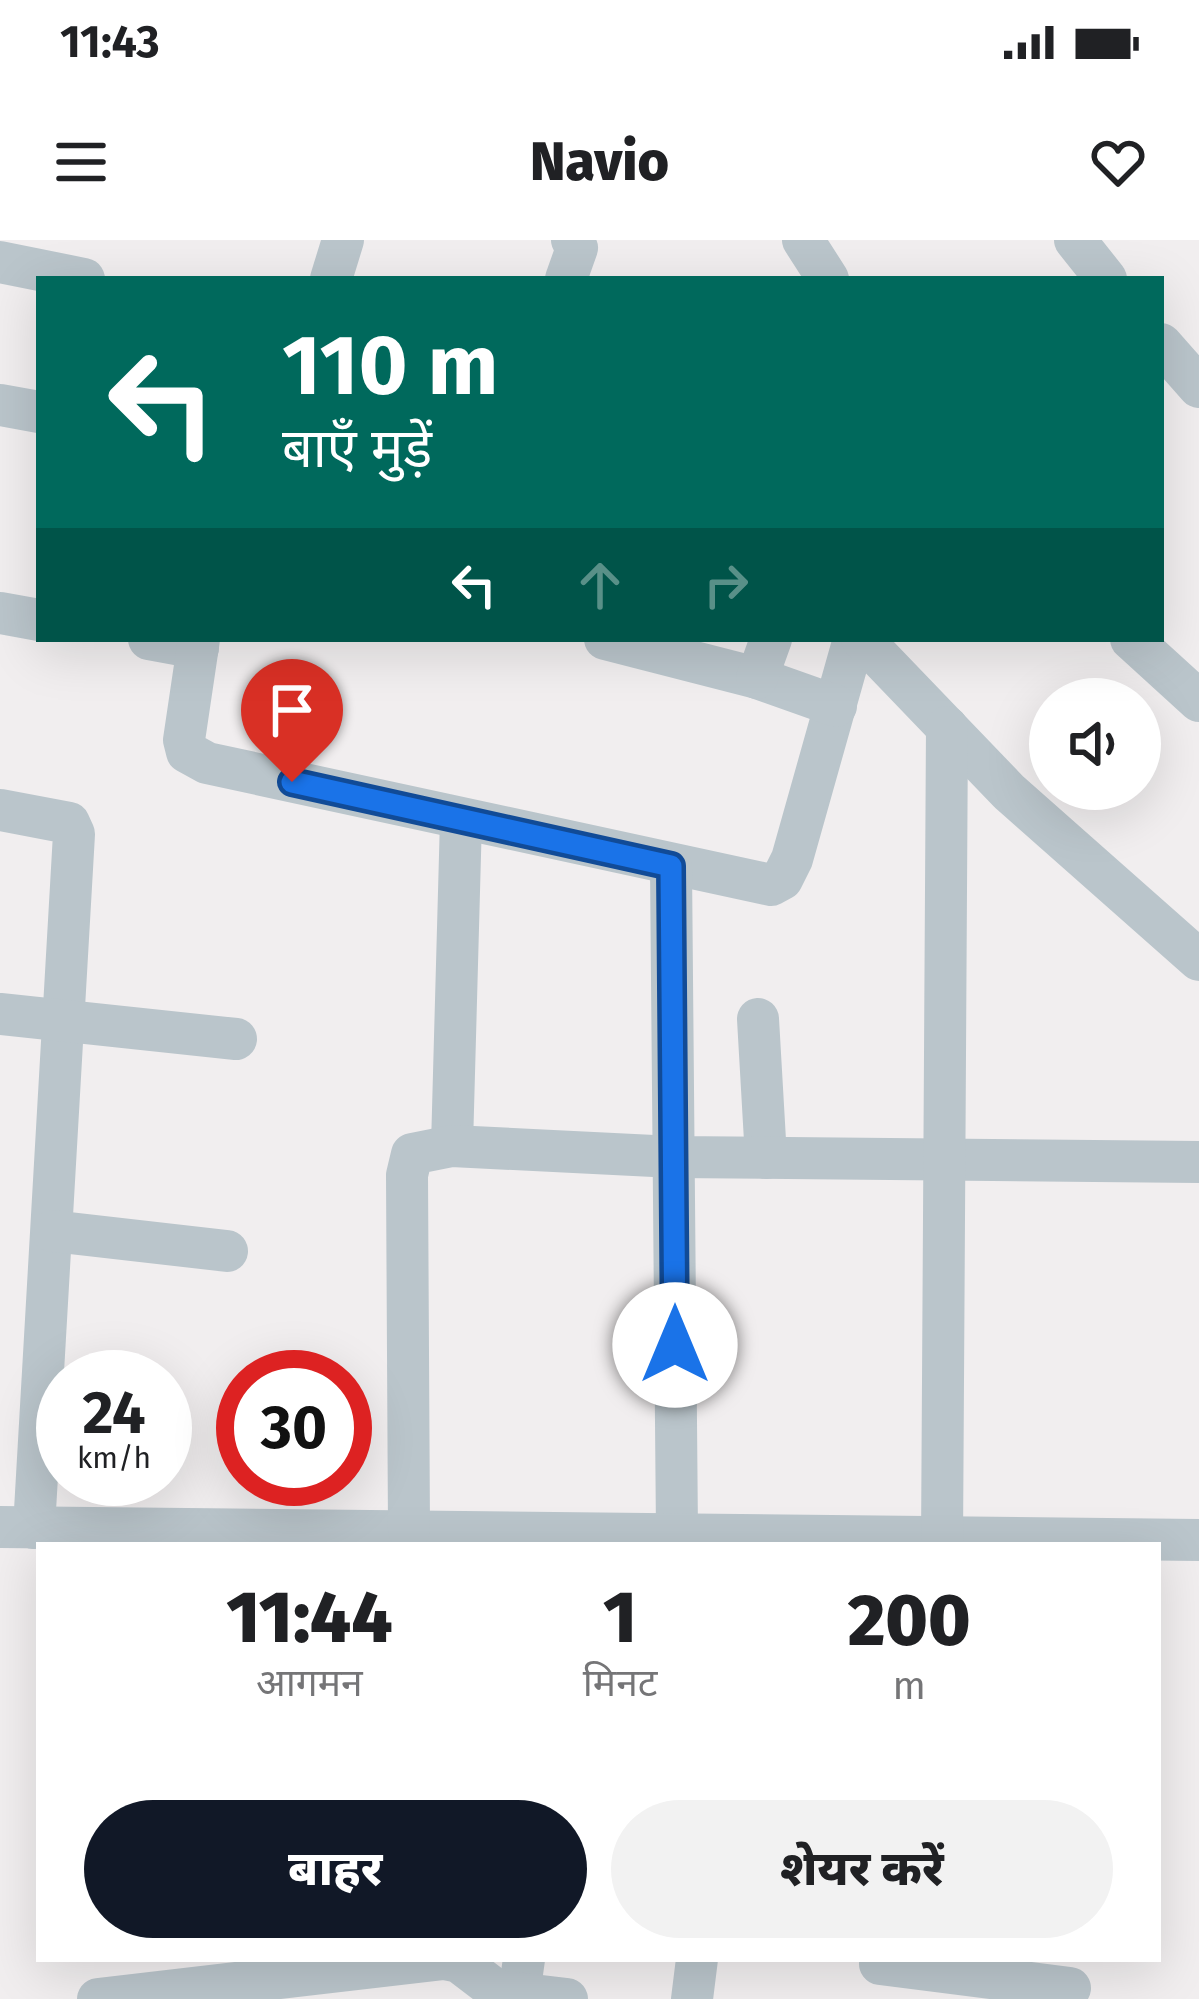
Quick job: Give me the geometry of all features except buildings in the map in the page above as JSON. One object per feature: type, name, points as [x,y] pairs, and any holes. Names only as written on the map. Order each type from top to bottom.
[{"type":"street","points":[[332,276],[343,240]]},
{"type":"street","points":[[567,276],[577,248],[572,240]]},
{"type":"street","points":[[802,240],[826,276]]},
{"type":"street","points":[[1075,240],[1104,276]]},
{"type":"street","points":[[0,262],[69,276]]},
{"type":"street","points":[[1164,347],[1199,387]]},
{"type":"street","points":[[0,405],[36,411]]},
{"type":"street","points":[[0,613],[36,619]]},
{"type":"street","points":[[629,642],[764,659],[836,706]]},
{"type":"street","points":[[198,643],[184,727],[187,752],[207,763],[771,885],[782,879],[857,642]]},
{"type":"street","points":[[861,642],[1009,792],[1199,960]]},
{"type":"street","points":[[1134,642],[1199,700]]},
{"type":"street","points":[[943,1540],[947,727]]},
{"type":"street","points":[[0,811],[57,817],[69,823],[74,834],[52,1232],[17,1527],[409,1530],[587,1538],[677,1532],[752,1539],[1199,1540]]},
{"type":"street","points":[[452,1146],[461,819]]},
{"type":"street","points":[[671,866],[677,1532]]},
{"type":"street","points":[[0,1014],[236,1039]]},
{"type":"street","points":[[758,1019],[766,1158]]},
{"type":"street","points":[[409,1530],[407,1175],[412,1154],[452,1146],[674,1157],[1199,1162]]},
{"type":"street","points":[[52,1232],[227,1251]]},
{"type":"street","points":[[98,1999],[418,1962]]},
{"type":"street","points":[[459,1962],[485,1986],[521,1977],[567,1999]]},
{"type":"street","points":[[692,1999],[697,1962]]},
{"type":"street","points":[[879,1974],[1071,1982]]},
{"type":"route","points":[[292,782],[671,866],[675,1345]]}]
